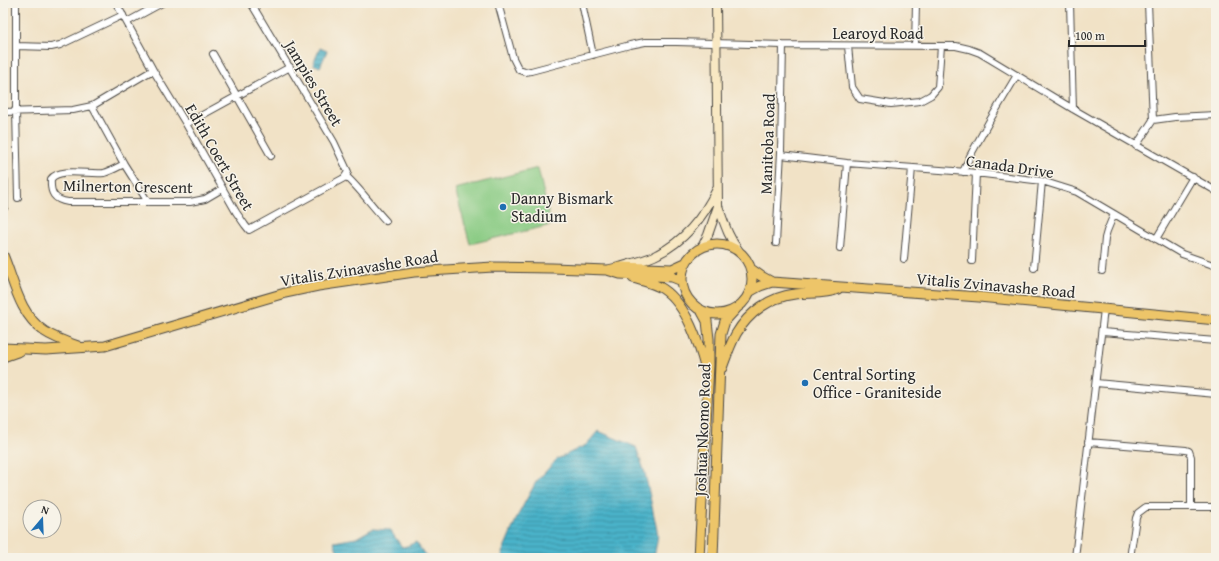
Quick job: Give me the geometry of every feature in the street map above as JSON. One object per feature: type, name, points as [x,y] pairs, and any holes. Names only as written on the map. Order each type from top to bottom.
[{"type":"main road","points":[[3,180],[3,207]]},
{"type":"main road","points":[[712,244],[731,246],[747,259],[753,276],[751,291],[747,298],[736,309],[719,314],[710,313],[701,310],[688,298],[682,281],[683,272],[690,256],[702,247],[712,244]]},
{"type":"main road","points":[[3,256],[18,296],[34,322],[55,338],[83,348]]},
{"type":"main road","name":"Vitalis Zvinavashe Road","points":[[3,348],[46,350],[105,346],[285,293],[318,286],[414,272],[493,267],[607,270],[672,269],[686,263]]},
{"type":"main road","name":"Vitalis Zvinavashe Road","points":[[751,269],[772,282]]},
{"type":"main road","points":[[620,270],[654,284],[668,293],[686,317],[696,337],[708,379]]},
{"type":"main road","name":"Vitalis Zvinavashe Road","points":[[620,270],[672,277],[682,281]]},
{"type":"main road","name":"Vitalis Zvinavashe Road","points":[[751,291],[772,282],[979,297],[1216,320]]},
{"type":"main road","points":[[719,374],[735,335],[754,312],[762,306],[780,297],[792,294],[830,292],[843,287]]},
{"type":"main road","name":"Joshua Nkomo Road","points":[[712,558],[720,334],[725,321],[736,309]]},
{"type":"main road","name":"Joshua Nkomo Road","points":[[699,558],[709,338],[707,321],[701,310]]},
{"type":"main road","points":[[3,357],[26,349]]},
{"type":"street","points":[[16,3],[18,198]]},
{"type":"street","name":"Edith Coert Street","points":[[116,3],[153,70],[248,230],[345,177]]},
{"type":"street","points":[[127,22],[162,3]]},
{"type":"street","name":"Jampies Street","points":[[251,3],[334,142],[348,172],[345,177]]},
{"type":"street","name":"Learoyd Road","points":[[498,3],[513,58],[519,70],[525,72],[645,42],[848,46],[956,46],[969,48],[1216,191]]},
{"type":"street","points":[[582,3],[594,55]]},
{"type":"street","points":[[702,247],[708,235],[718,206],[716,3]]},
{"type":"street","points":[[915,46],[916,3]]},
{"type":"street","points":[[1070,3],[1073,109]]},
{"type":"street","points":[[1136,146],[1153,120],[1148,3]]},
{"type":"street","points":[[16,46],[51,47],[60,45],[123,15]]},
{"type":"street","name":"Manitoba Road","points":[[776,243],[781,155],[783,45]]},
{"type":"street","points":[[848,46],[852,87],[860,99],[892,104],[920,102],[931,95],[938,87],[941,46]]},
{"type":"street","points":[[214,54],[271,156]]},
{"type":"street","points":[[186,124],[238,97],[290,67]]},
{"type":"street","points":[[3,112],[73,110],[92,106],[153,70]]},
{"type":"street","points":[[963,172],[990,120],[1017,75]]},
{"type":"street","points":[[92,106],[124,164],[148,202]]},
{"type":"street","points":[[1153,120],[1175,117],[1216,115]]},
{"type":"street","name":"Canada Drive","points":[[781,155],[847,163],[976,173],[1042,181],[1077,192],[1182,254],[1216,266]]},
{"type":"street","points":[[840,248],[847,163]]},
{"type":"street","name":"Milnerton Crescent","points":[[124,164],[104,173],[66,173],[54,176],[51,179],[53,195],[56,199],[68,202],[190,202],[205,199],[222,188]]},
{"type":"street","points":[[904,259],[912,168]]},
{"type":"street","points":[[972,260],[976,173]]},
{"type":"street","points":[[345,177],[358,187],[386,221]]},
{"type":"street","points":[[1156,239],[1193,177]]},
{"type":"street","points":[[1034,268],[1042,181]]},
{"type":"street","points":[[620,270],[658,254],[674,244],[688,232],[700,219],[710,204],[718,186]]},
{"type":"street","points":[[718,206],[732,242],[739,251]]},
{"type":"street","points":[[1102,270],[1105,238],[1114,214]]},
{"type":"street","points":[[1075,558],[1104,309]]},
{"type":"street","points":[[1102,332],[1216,341]]},
{"type":"street","points":[[1096,383],[1216,394]]},
{"type":"street","points":[[1088,442],[1189,451],[1191,457],[1191,506]]},
{"type":"street","points":[[1130,558],[1134,523],[1138,513],[1142,509],[1146,507],[1216,507]]},
{"type":"green space","name":"Danny Bismark Stadium","points":[[538,168],[551,225],[470,244],[455,189]]},
{"type":"water","points":[[320,48],[327,51],[320,67],[313,64]]},
{"type":"water","points":[[598,431],[636,447],[645,473],[658,535],[654,558],[504,558],[502,553],[518,515],[536,482],[557,459],[586,445]]},
{"type":"water","points":[[372,529],[390,530],[402,547],[416,542],[427,558],[340,558],[334,542],[356,538]]},
{"type":"place","name":"Danny Bismark Stadium","points":[[503,207]]},
{"type":"place","name":"Central Sorting Office - Graniteside","points":[[805,383]]}]
